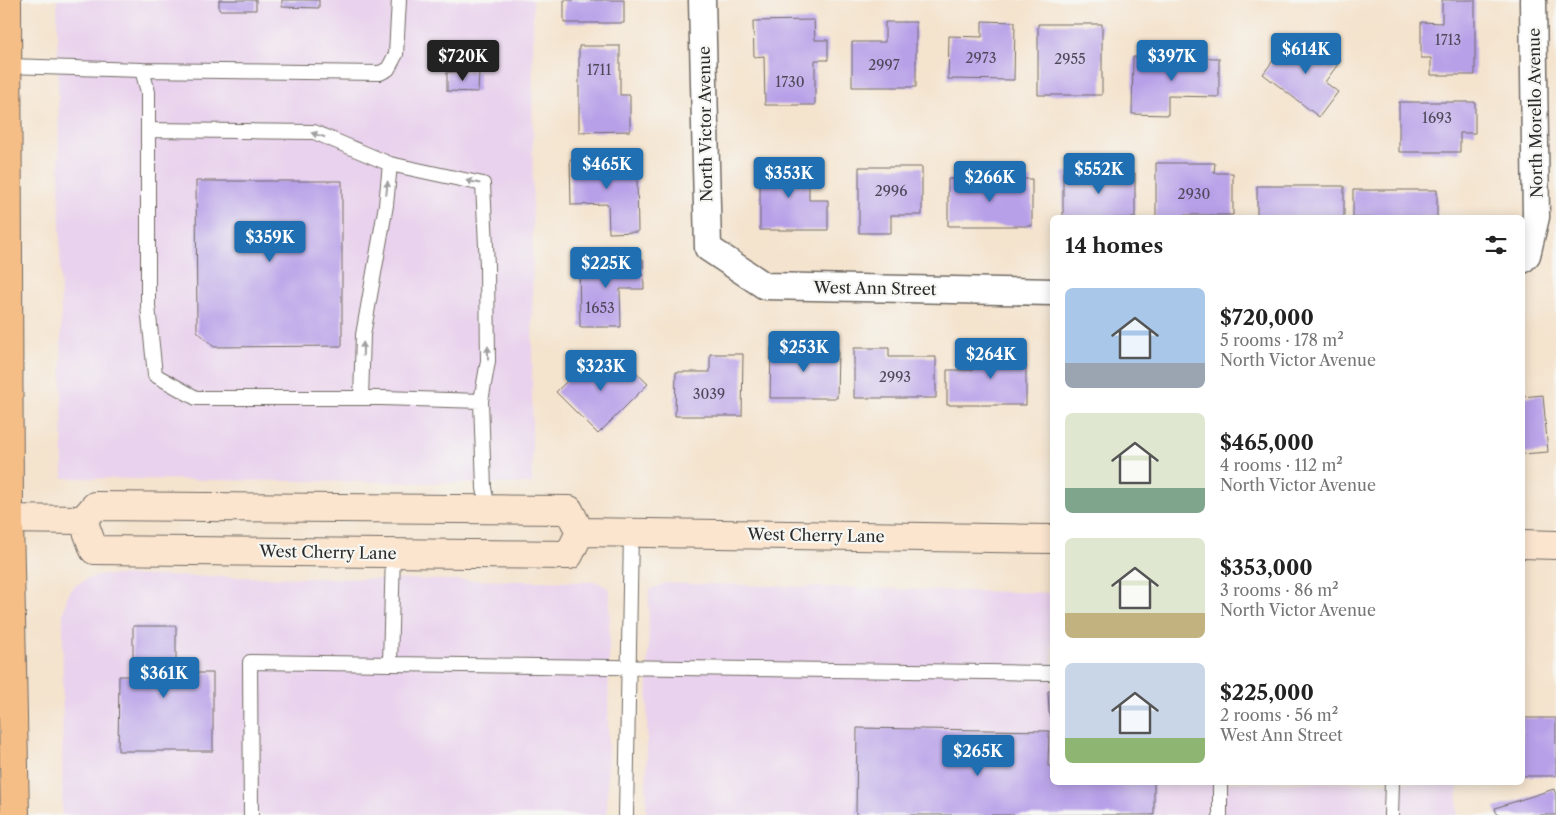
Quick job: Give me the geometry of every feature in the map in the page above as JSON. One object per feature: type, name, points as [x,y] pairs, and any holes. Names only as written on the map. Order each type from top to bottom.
[{"type":"main road","points":[[7,0],[4,200],[4,519],[15,815]]},
{"type":"main road","points":[[4,519],[83,520],[95,506],[570,510],[580,532]]},
{"type":"main road","name":"West Cherry Lane","points":[[83,520],[94,550],[569,554],[580,532],[1050,538]]},
{"type":"main road","points":[[1525,544],[1556,545]]},
{"type":"street","name":"North Victor Avenue","points":[[702,0],[708,248]]},
{"type":"street","name":"North Morello Avenue","points":[[1525,258],[1536,217],[1533,0]]},
{"type":"street","name":"West Ann Street","points":[[708,248],[765,286],[1050,292]]},
{"type":"lane","points":[[7,66],[380,73],[388,69],[396,54],[399,0]]},
{"type":"lane","points":[[142,70],[148,92],[148,306],[155,375],[196,398],[361,398],[481,401]]},
{"type":"lane","points":[[148,130],[314,132],[390,164],[483,184],[487,266],[488,361],[481,401],[484,488],[488,510]]},
{"type":"lane","points":[[361,398],[363,335],[386,204],[390,164]]},
{"type":"lane","points":[[626,815],[630,533]]},
{"type":"lane","points":[[390,664],[393,553]]},
{"type":"lane","points":[[251,815],[250,662],[1050,673]]},
{"type":"lane","points":[[1220,785],[1220,815]]},
{"type":"lane","points":[[1391,815],[1392,785]]},
{"type":"shaded area","points":[[57,0],[533,0],[532,484],[63,478]]},
{"type":"shaded area","points":[[101,575],[597,582],[610,589],[607,815],[62,815],[63,613],[67,597],[74,586],[87,579]]},
{"type":"shaded area","points":[[665,583],[1050,593],[1050,785],[1458,785],[1457,815],[646,815],[649,590]]},
{"type":"building","points":[[219,0],[256,0],[256,10],[219,10]]},
{"type":"building","points":[[282,0],[319,0],[319,8],[282,7]]},
{"type":"building","points":[[564,0],[624,0],[624,23],[564,23]]},
{"type":"building","points":[[1442,0],[1475,0],[1475,75],[1431,75],[1431,58],[1421,58],[1421,22],[1442,23]]},
{"type":"building","points":[[814,20],[815,40],[828,40],[828,60],[815,60],[815,105],[765,105],[764,56],[754,57],[753,21]]},
{"type":"building","points":[[982,21],[1015,22],[1014,80],[948,79],[949,36],[982,37]]},
{"type":"building","points":[[885,22],[916,22],[916,87],[852,87],[852,42],[885,42]]},
{"type":"building","points":[[1038,24],[1102,24],[1102,95],[1038,95]]},
{"type":"building","points":[[1310,36],[1341,60],[1325,82],[1338,92],[1319,117],[1263,74],[1282,49],[1294,58]]},
{"type":"building","points":[[579,46],[620,46],[620,95],[630,95],[630,131],[579,132]]},
{"type":"building","points":[[1133,57],[1219,58],[1219,97],[1168,96],[1168,115],[1132,114]]},
{"type":"building","points":[[447,72],[479,72],[478,92],[447,91]]},
{"type":"building","points":[[1399,102],[1475,102],[1475,133],[1460,133],[1460,152],[1399,152]]},
{"type":"building","points":[[628,158],[628,179],[637,178],[638,232],[609,233],[608,204],[571,205],[570,159]]},
{"type":"building","points":[[760,161],[801,161],[801,176],[809,176],[809,200],[828,200],[828,230],[760,230]]},
{"type":"building","points":[[1156,163],[1215,163],[1214,173],[1233,173],[1233,215],[1156,215]]},
{"type":"building","points":[[859,167],[922,167],[922,215],[891,215],[891,233],[859,233]]},
{"type":"building","points":[[1063,172],[1135,173],[1135,215],[1063,215]]},
{"type":"building","points":[[948,179],[1032,179],[1032,226],[948,226]]},
{"type":"building","points":[[196,181],[342,181],[342,346],[214,347],[197,331]]},
{"type":"building","points":[[1257,186],[1344,186],[1344,215],[1257,215]]},
{"type":"building","points":[[1353,190],[1437,190],[1437,215],[1353,215]]},
{"type":"building","points":[[643,259],[644,289],[620,289],[621,327],[580,327],[579,260]]},
{"type":"building","points":[[771,347],[838,349],[837,398],[770,398]]},
{"type":"building","points":[[996,347],[1026,347],[1026,405],[947,405],[947,370],[973,370],[973,357],[996,357]]},
{"type":"building","points":[[854,348],[889,348],[889,357],[936,357],[936,398],[854,398]]},
{"type":"building","points":[[594,354],[613,373],[624,361],[648,384],[598,434],[556,392]]},
{"type":"building","points":[[710,354],[743,354],[742,416],[675,416],[676,372],[710,372]]},
{"type":"building","points":[[1543,395],[1548,452],[1525,454],[1525,397]]},
{"type":"building","points":[[133,626],[176,626],[176,673],[213,673],[213,751],[118,751],[119,676],[133,676]]},
{"type":"building","points":[[1048,691],[1050,691],[1050,714]]},
{"type":"building","points":[[1525,718],[1556,718],[1556,776],[1525,776]]},
{"type":"building","points":[[857,728],[1049,731],[1048,766],[1050,766],[1050,785],[1154,785],[1154,815],[856,815]]},
{"type":"building","points":[[1554,789],[1556,795],[1556,815],[1497,815],[1495,808]]}]
